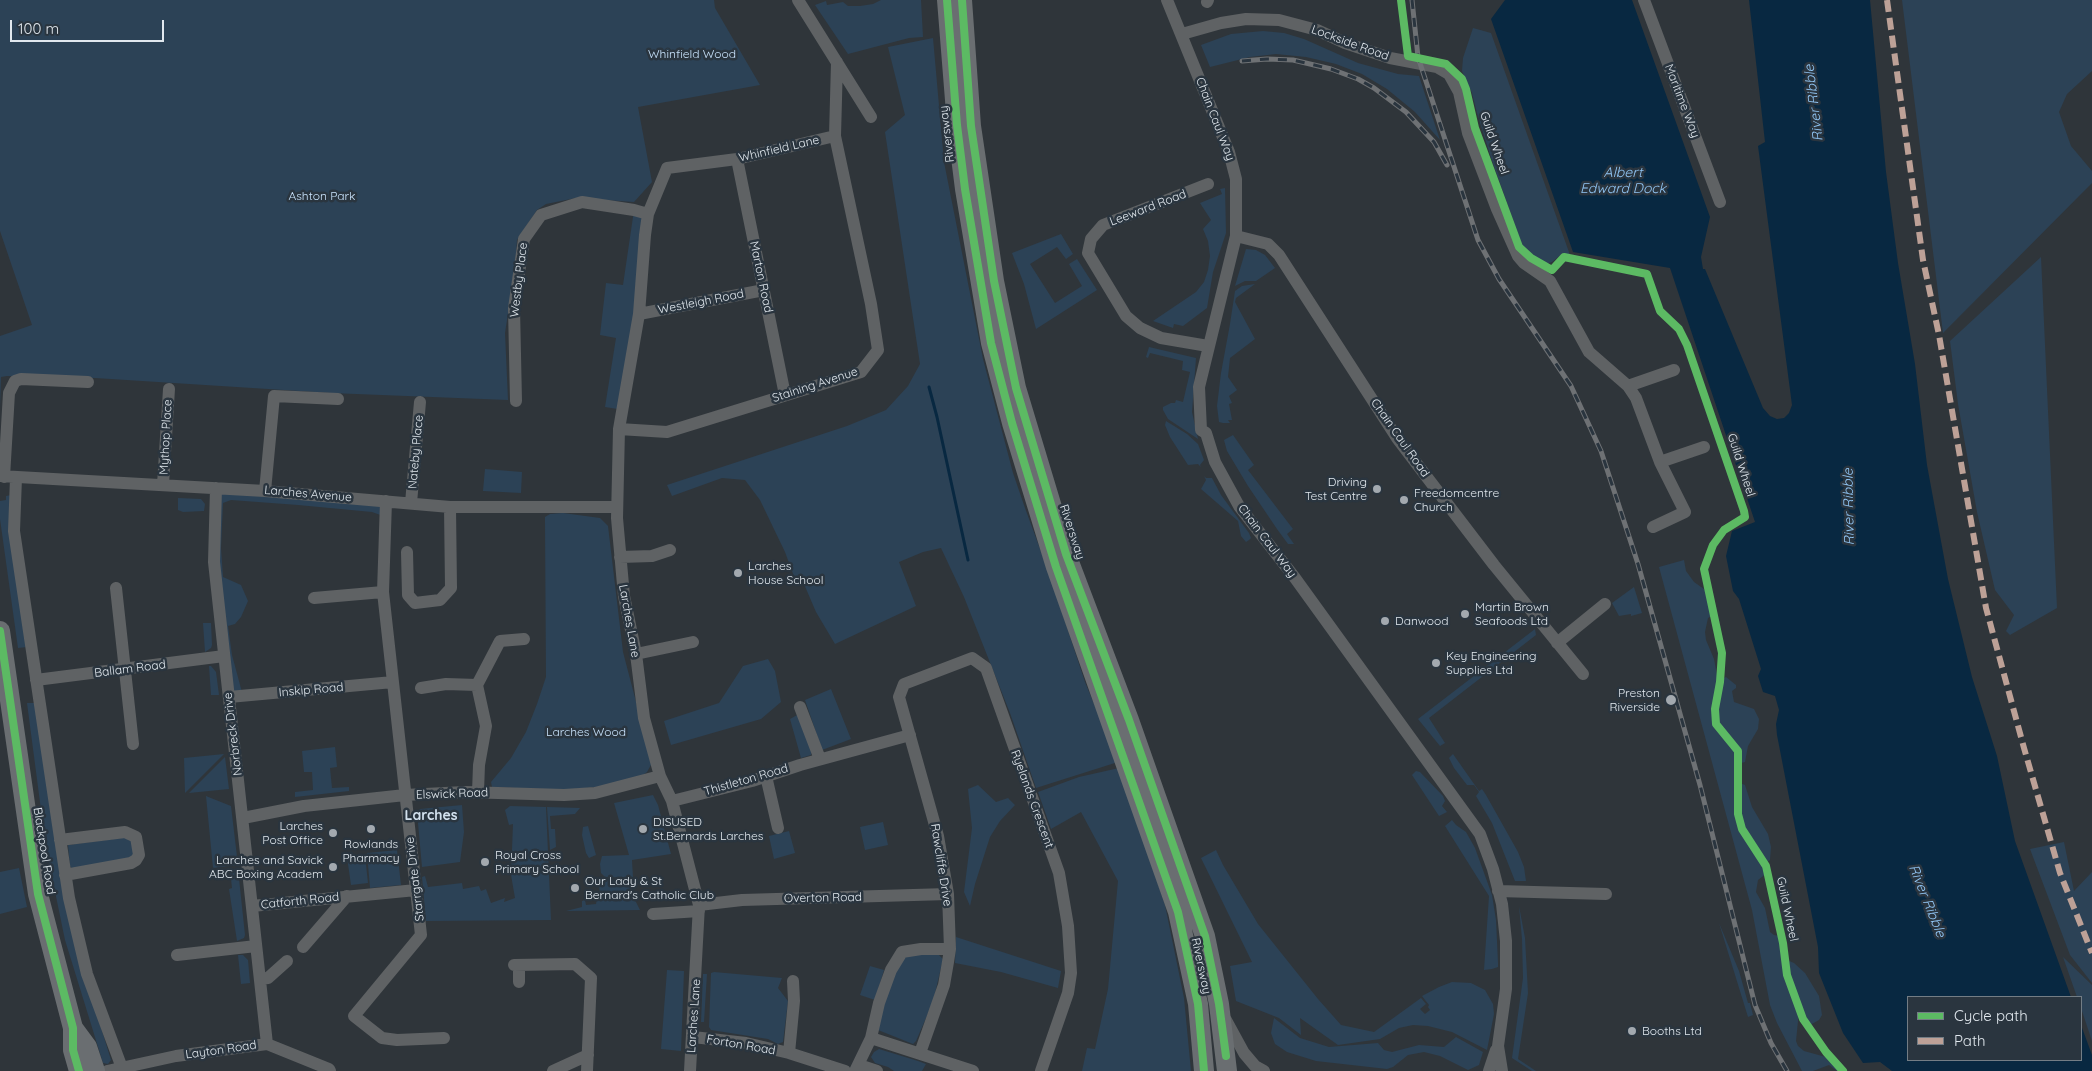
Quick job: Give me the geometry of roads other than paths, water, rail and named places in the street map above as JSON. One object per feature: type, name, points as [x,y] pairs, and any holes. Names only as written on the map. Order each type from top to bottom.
[{"type":"highway","name":"Riversway","points":[[947,0],[957,126],[991,343],[1012,423],[1056,567],[1178,912],[1198,1004],[1204,1071]]},
{"type":"highway","name":"Riversway","points":[[962,0],[972,126],[994,281],[1016,388],[1066,554],[1129,720],[1205,936],[1219,1004],[1227,1071]]},
{"type":"highway","name":"Blackpool Road","points":[[0,631],[6,719],[38,894],[73,1028],[73,1050],[79,1071]]},
{"type":"highway","name":"Blackpool Road","points":[[73,1028],[88,1047],[95,1071]]},
{"type":"street","points":[[798,0],[871,117]]},
{"type":"street","name":"Chain Caul Way","points":[[1167,0],[1229,152],[1236,179],[1236,236],[1199,387],[1201,430],[1206,434],[1215,462],[1239,506],[1321,613],[1480,834],[1493,870],[1506,941],[1506,989],[1498,1046],[1489,1071]]},
{"type":"street","name":"Maritime Way","points":[[1644,0],[1720,202]]},
{"type":"street","name":"Lockside Road","points":[[1182,34],[1238,20],[1279,20],[1317,30],[1375,54],[1436,67],[1448,74],[1459,92],[1468,133],[1497,209],[1518,256],[1524,263],[1550,281],[1588,352],[1628,386],[1636,398],[1660,462],[1685,512],[1654,527]]},
{"type":"street","name":"Whinfield Lane","points":[[668,168],[737,159],[835,136],[837,62]]},
{"type":"street","name":"Staining Avenue","points":[[620,429],[667,432],[861,372],[878,350],[871,304],[835,136]]},
{"type":"street","name":"Marton Road","points":[[737,159],[785,395]]},
{"type":"street","name":"Larches Lane","points":[[668,168],[648,214],[639,314],[620,429],[617,508],[624,596],[636,654],[644,718],[660,776],[672,801],[699,908],[690,1071]]},
{"type":"street","name":"Leeward Road","points":[[1208,184],[1103,225],[1091,239],[1088,254],[1126,316],[1140,328],[1161,338],[1208,346]]},
{"type":"street","name":"Westby Place","points":[[516,402],[514,308],[524,239],[541,215],[582,202],[648,214]]},
{"type":"street","name":"Chain Caul Road","points":[[1236,236],[1268,244],[1279,255],[1398,438],[1494,565],[1583,674]]},
{"type":"street","name":"Westleigh Road","points":[[639,314],[764,290]]},
{"type":"street","points":[[1628,386],[1674,370]]},
{"type":"street","name":"Blackpool Road","points":[[88,382],[21,378],[15,381],[9,393],[7,477],[65,875],[87,974],[122,1068]]},
{"type":"street","name":"Mythop Place","points":[[163,485],[168,389]]},
{"type":"street","points":[[265,491],[274,396],[338,399]]},
{"type":"street","name":"Nateby Place","points":[[412,503],[420,402]]},
{"type":"street","points":[[1660,462],[1704,447]]},
{"type":"street","name":"Larches Avenue","points":[[7,477],[265,491],[450,507],[617,508]]},
{"type":"street","name":"Norbreck Drive","points":[[216,488],[214,562],[268,1044]]},
{"type":"street","name":"Starrgate Drive","points":[[386,501],[383,592],[421,935],[354,1016],[382,1038],[397,1040],[444,1038]]},
{"type":"street","points":[[407,552],[408,595],[415,603],[440,600],[450,588],[450,507]]},
{"type":"street","points":[[620,557],[652,556],[670,550]]},
{"type":"street","points":[[384,570],[407,570]]},
{"type":"street","points":[[116,588],[133,744]]},
{"type":"street","points":[[314,598],[383,592]]},
{"type":"street","points":[[1557,642],[1605,604]]},
{"type":"street","points":[[478,792],[479,765],[486,726],[477,685],[500,641],[524,639]]},
{"type":"street","points":[[636,654],[693,642]]},
{"type":"street","name":"Ballam Road","points":[[36,680],[224,656]]},
{"type":"street","name":"Ryelands Crescent","points":[[910,734],[899,697],[904,684],[972,658],[986,668],[1059,873],[1068,926],[1072,973],[1068,992],[1041,1071]]},
{"type":"street","name":"Inskip Road","points":[[229,697],[393,682]]},
{"type":"street","points":[[421,688],[446,684],[477,685]]},
{"type":"street","points":[[800,707],[820,760]]},
{"type":"street","name":"Thistleton Road","points":[[672,801],[910,734]]},
{"type":"street","name":"Rawcliffe Drive","points":[[910,734],[938,836],[948,894],[950,949],[944,985],[920,1053]]},
{"type":"street","name":"Elswick Road","points":[[243,818],[304,806],[405,795],[478,792],[564,795],[595,793],[660,776]]},
{"type":"street","points":[[766,776],[778,828]]},
{"type":"street","points":[[60,840],[125,832],[136,837],[139,855],[131,863],[65,875]]},
{"type":"street","name":"Catforth Road","points":[[252,906],[416,890]]},
{"type":"street","points":[[1498,891],[1606,894]]},
{"type":"street","name":"Overton Road","points":[[653,914],[742,900],[948,894]]},
{"type":"street","name":"Catforth Road","points":[[303,947],[347,896]]},
{"type":"street","points":[[177,955],[256,946]]},
{"type":"street","points":[[878,1071],[857,1068],[871,1038],[879,1003],[891,970],[902,952],[921,949],[950,949]]},
{"type":"street","points":[[260,979],[268,978],[287,961]]},
{"type":"street","points":[[519,982],[516,965],[575,964],[591,978],[586,1071]]},
{"type":"street","name":"Forton Road","points":[[789,1053],[794,1001],[793,981]]},
{"type":"street","points":[[1219,1004],[1230,1029],[1244,1053],[1255,1066],[1264,1071]]},
{"type":"street","name":"Forton Road","points":[[692,1037],[746,1043],[789,1053],[845,1071]]},
{"type":"street","points":[[871,1038],[973,1071]]},
{"type":"street","name":"Layton Road","points":[[107,1071],[176,1056],[268,1044],[330,1071]]},
{"type":"street","name":"Chain Caul Way","points":[[1498,1046],[1502,1071]]},
{"type":"street","points":[[553,1071],[588,1055]]},
{"type":"water","points":[[1505,0],[1632,0],[1710,217],[1701,257],[1703,269],[1705,269],[1763,408],[1770,416],[1777,419],[1784,418],[1789,413],[1792,405],[1758,146],[1765,142],[1749,0],[1870,0],[1886,172],[1898,263],[1915,364],[1927,465],[1948,579],[1972,677],[1997,756],[2015,841],[2071,996],[1907,996],[1907,1061],[2082,1061],[2082,1028],[2092,1055],[2092,1071],[1892,1071],[1880,1062],[1863,1063],[1843,1033],[1819,973],[1818,947],[1777,735],[1776,724],[1779,710],[1775,696],[1763,692],[1758,676],[1761,669],[1739,599],[1733,591],[1726,556],[1732,531],[1755,522],[1670,268],[1573,252],[1491,19]]},
{"type":"waterway","points":[[929,387],[968,560]]},
{"type":"railway","points":[[1412,0],[1418,57],[1478,240],[1499,279],[1571,386],[1601,451],[1638,564],[1700,785],[1755,1005],[1771,1043],[1787,1071]]},
{"type":"railway","points":[[1242,61],[1267,59],[1293,60],[1331,69],[1358,79],[1374,88],[1406,112],[1434,142],[1447,165]]},
{"type":"place","name":"Driving Test Centre","points":[[1377,489]]},
{"type":"place","name":"Freedomcentre Church","points":[[1404,500]]},
{"type":"place","name":"Larches House School","points":[[738,573]]},
{"type":"place","name":"Martin Brown Seafoods Ltd","points":[[1465,614]]},
{"type":"place","name":"Danwood","points":[[1385,621]]},
{"type":"place","name":"Key Engineering Supplies Ltd","points":[[1436,663]]},
{"type":"place","name":"Preston Riverside","points":[[1671,700]]},
{"type":"place","name":"Rowlands Pharmacy","points":[[371,829]]},
{"type":"place","name":"DISUSED St.Bernards Larches","points":[[643,829]]},
{"type":"place","name":"Larches Post Office","points":[[333,833]]},
{"type":"place","name":"Royal Cross Primary School","points":[[485,862]]},
{"type":"place","name":"Larches and Savick ABC Boxing Academ","points":[[333,867]]},
{"type":"place","name":"Our Lady & St Bernard's Catholic Club","points":[[575,888]]},
{"type":"place","name":"Booths Ltd","points":[[1632,1031]]},
{"type":"district","name":"Larches","points":[[431,816]]},
{"type":"park label","name":"Whinfield Wood","points":[[692,54]]},
{"type":"park label","name":"Ashton Park","points":[[322,196]]},
{"type":"park label","name":"Larches Wood","points":[[586,732]]},
{"type":"water label","name":"River Ribble","points":[[1814,103]]},
{"type":"water label","name":"Albert Edward Dock","points":[[1623,182]]},
{"type":"water label","name":"River Ribble","points":[[1849,507]]},
{"type":"water label","name":"River Ribble","points":[[1927,901]]}]
